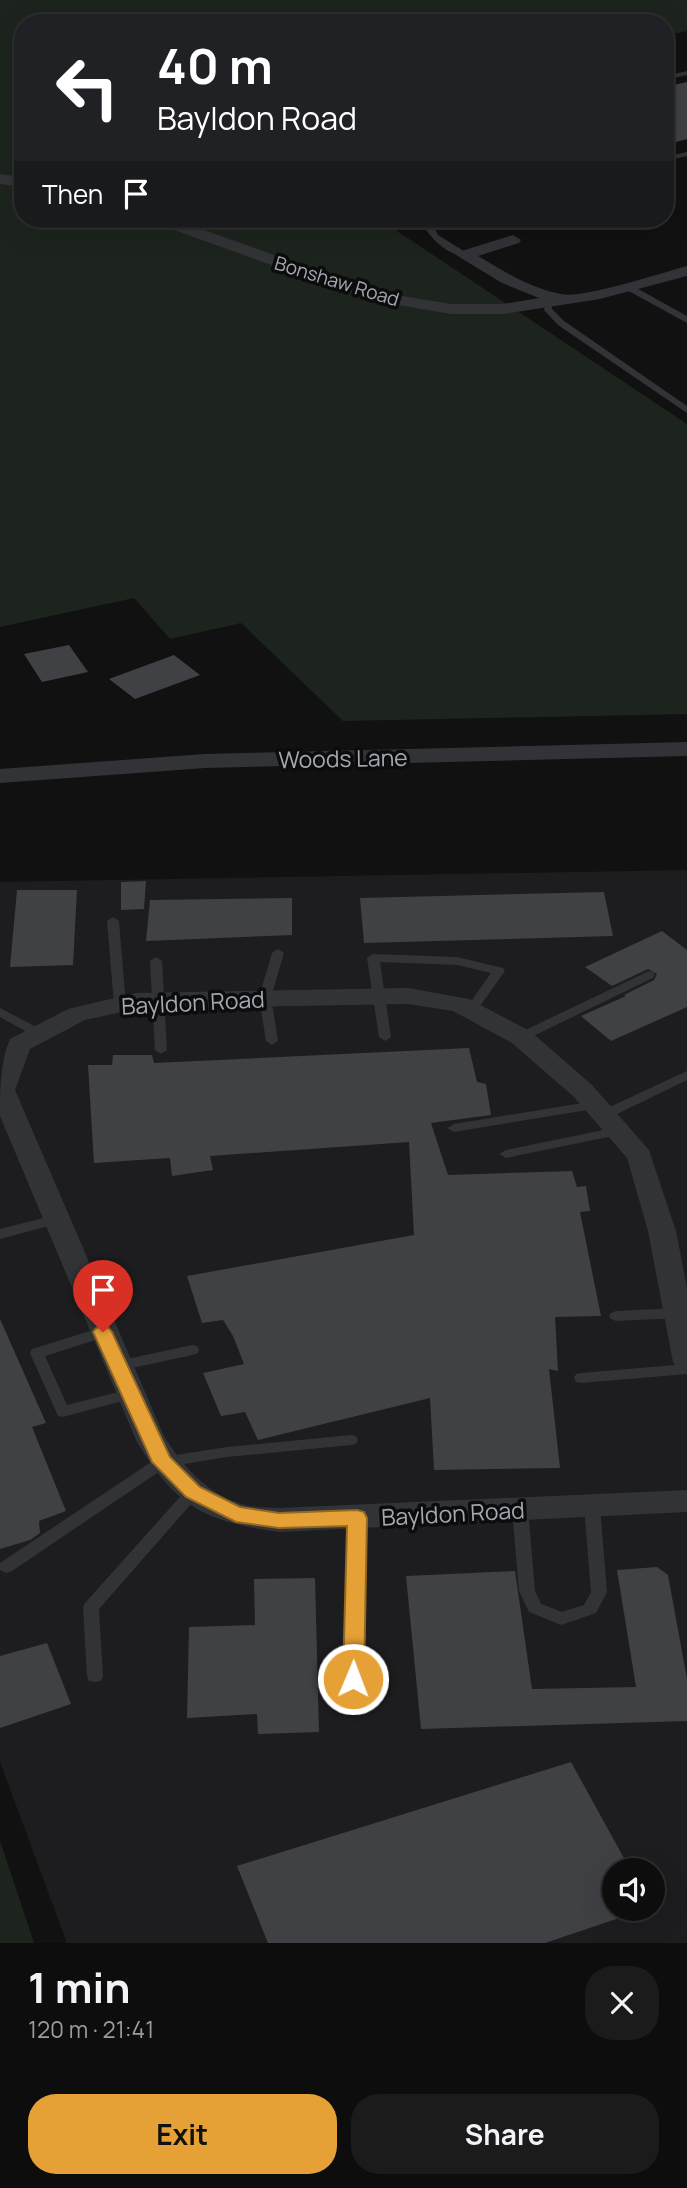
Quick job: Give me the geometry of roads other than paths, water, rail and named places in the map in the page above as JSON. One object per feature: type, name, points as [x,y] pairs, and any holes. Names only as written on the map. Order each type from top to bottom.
[{"type":"street","name":"Bonshaw Road","points":[[183,228],[374,296],[451,309],[503,309],[557,301],[628,287],[687,271]]},
{"type":"street","points":[[464,255],[513,240]]},
{"type":"street","points":[[464,255],[534,292],[557,301]]},
{"type":"street","name":"Woods Lane","points":[[0,776],[205,761],[687,749]]},
{"type":"street","name":"Bayldon Road","points":[[686,1354],[662,1231],[640,1156],[606,1117],[521,1037],[460,1004],[408,996],[160,1000],[77,1014],[19,1045],[1,1090],[8,1126],[55,1220],[162,1462],[193,1492],[236,1514],[279,1520],[687,1502]]},
{"type":"lane","points":[[430,228],[442,243],[464,255]]},
{"type":"lane","points":[[628,287],[687,320]]},
{"type":"lane","points":[[557,301],[548,310],[561,323],[687,410]]},
{"type":"lane","points":[[113,921],[120,1005]]},
{"type":"lane","points":[[272,1041],[265,997],[278,953]]},
{"type":"lane","points":[[385,1037],[373,958],[457,961],[499,971],[471,1010]]},
{"type":"lane","points":[[156,961],[161,1050]]},
{"type":"lane","points":[[521,1037],[649,975]]},
{"type":"lane","points":[[0,1012],[40,1034]]},
{"type":"lane","points":[[506,1154],[606,1117],[687,1075]]},
{"type":"lane","points":[[454,1128],[606,1117]]},
{"type":"lane","points":[[0,1234],[55,1220]]},
{"type":"lane","points":[[616,1316],[678,1313]]},
{"type":"lane","points":[[103,1332],[37,1353],[63,1412],[130,1394]]},
{"type":"lane","points":[[118,1366],[192,1350]]},
{"type":"lane","points":[[581,1378],[686,1354]]},
{"type":"lane","points":[[6,1567],[162,1462],[227,1452],[351,1440]]},
{"type":"lane","points":[[96,1676],[91,1606],[193,1492]]},
{"type":"lane","points":[[520,1510],[527,1591],[535,1608],[561,1619],[590,1609],[599,1592],[592,1506]]},
{"type":"lane","points":[[353,1679],[357,1518]]}]
